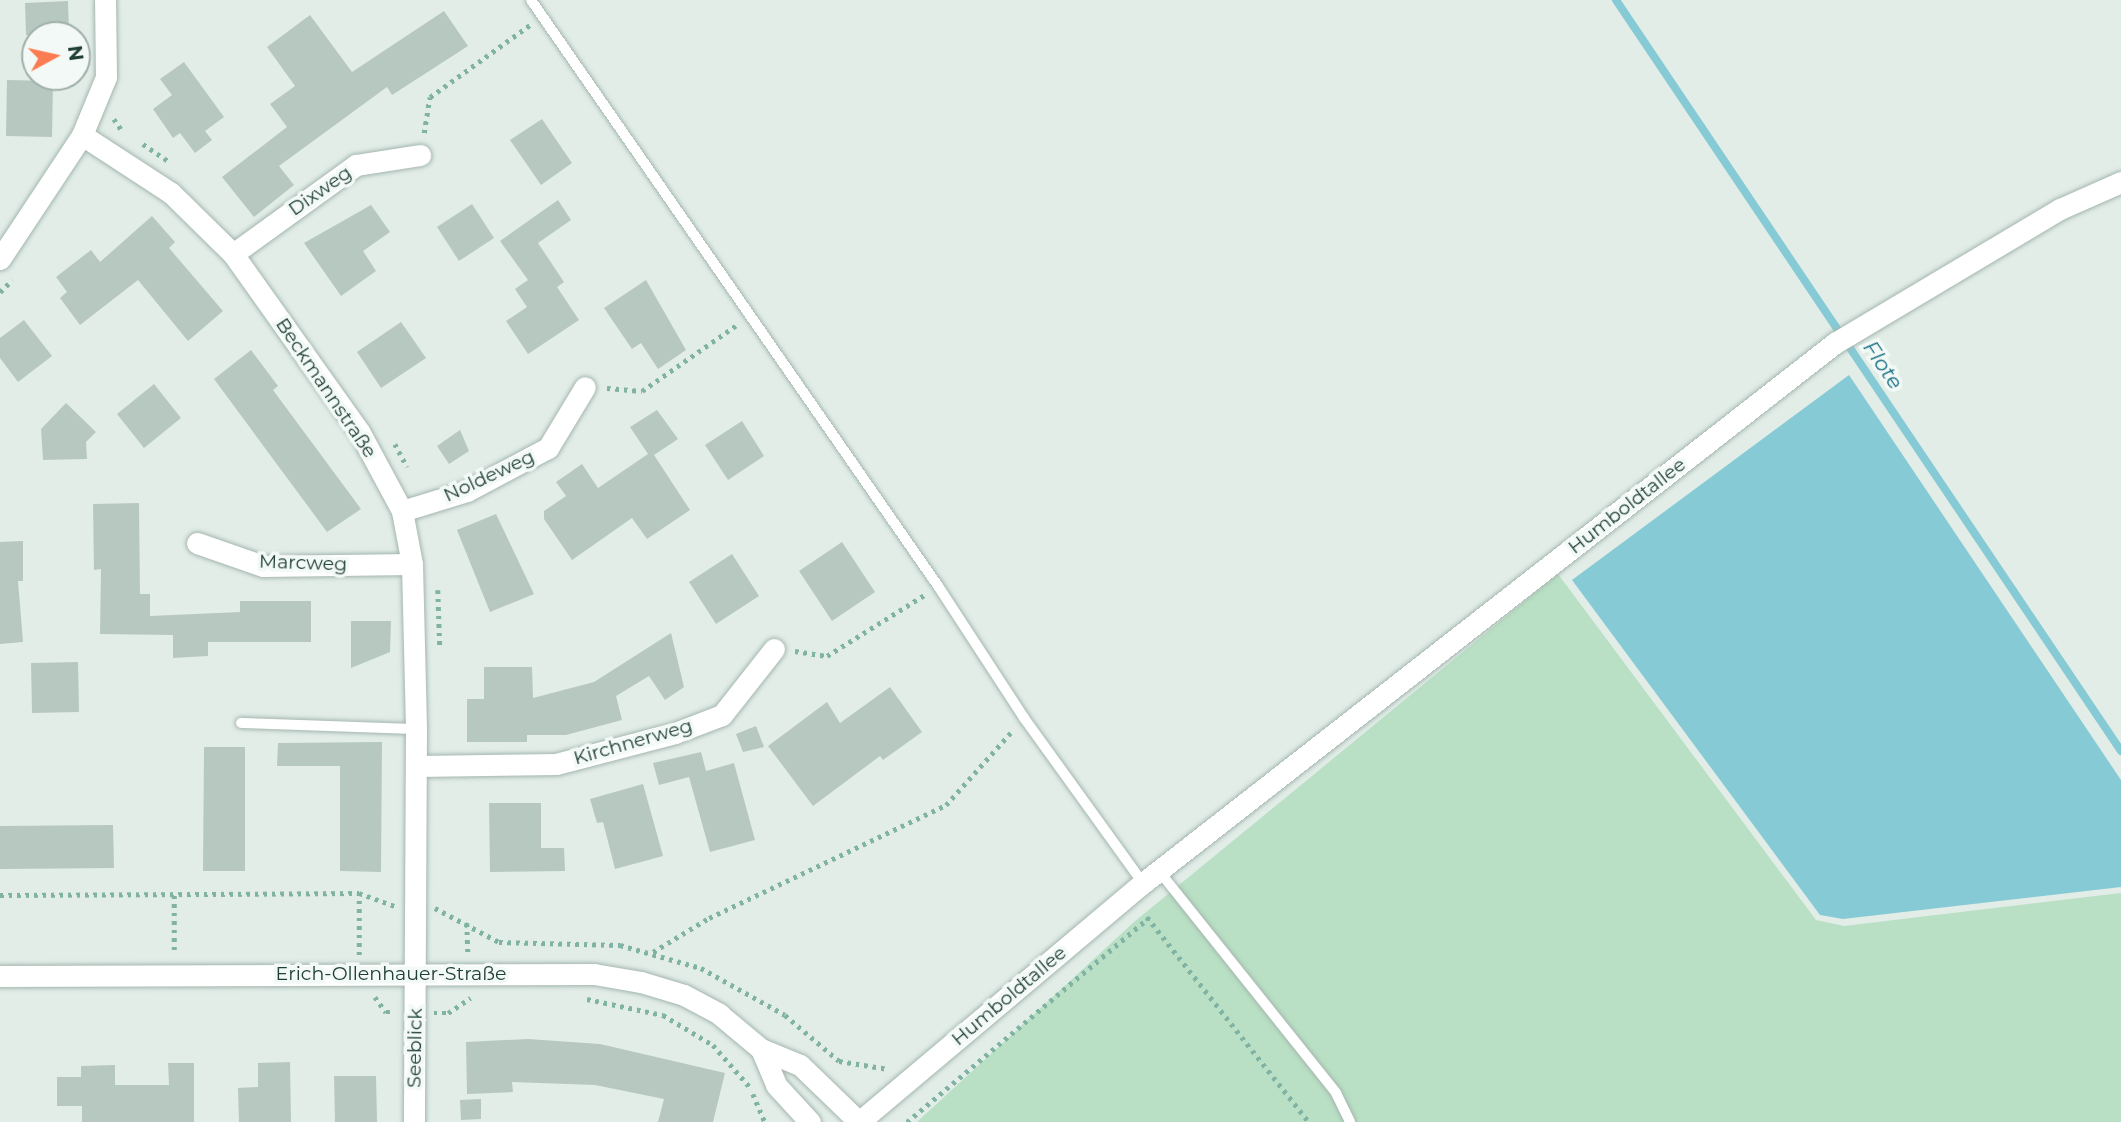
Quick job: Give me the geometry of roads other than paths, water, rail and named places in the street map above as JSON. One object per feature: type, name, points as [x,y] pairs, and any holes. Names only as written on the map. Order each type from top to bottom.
[{"type":"street","points":[[0,259],[82,135],[106,77],[105,0]]},
{"type":"street","name":"Beckmannstraße","points":[[82,135],[171,193],[233,254],[359,431],[402,511],[412,564],[417,766],[417,974]]},
{"type":"street","name":"Dixweg","points":[[233,254],[356,165],[420,155]]},
{"type":"street","name":"Humboldtallee","points":[[859,1122],[1151,877],[1835,343],[2060,209],[2121,182]]},
{"type":"street","name":"Noldeweg","points":[[402,511],[467,491],[548,448],[584,387]]},
{"type":"street","name":"Marcweg","points":[[197,544],[262,566],[412,564]]},
{"type":"street","name":"Kirchnerweg","points":[[417,766],[556,764],[675,733],[722,715],[774,649]]},
{"type":"street","name":"Seeblick","points":[[414,1122],[417,974]]},
{"type":"street","name":"Erich-Ollenhauer-Straße","points":[[0,976],[594,974],[641,982],[684,995],[719,1014],[761,1049],[800,1065],[859,1122]]},
{"type":"street","name":"Erich-Ollenhauer-Straße","points":[[761,1049],[776,1085],[810,1122]]},
{"type":"lane","points":[[531,0],[938,586],[1024,718],[1151,877],[1336,1093],[1350,1122]]},
{"type":"lane","points":[[241,723],[416,729]]},
{"type":"water","points":[[1849,375],[2121,780],[2121,887],[1843,919],[1820,915],[1572,580]]},
{"type":"waterway","name":"Flote","points":[[1616,0],[2121,751]]}]
